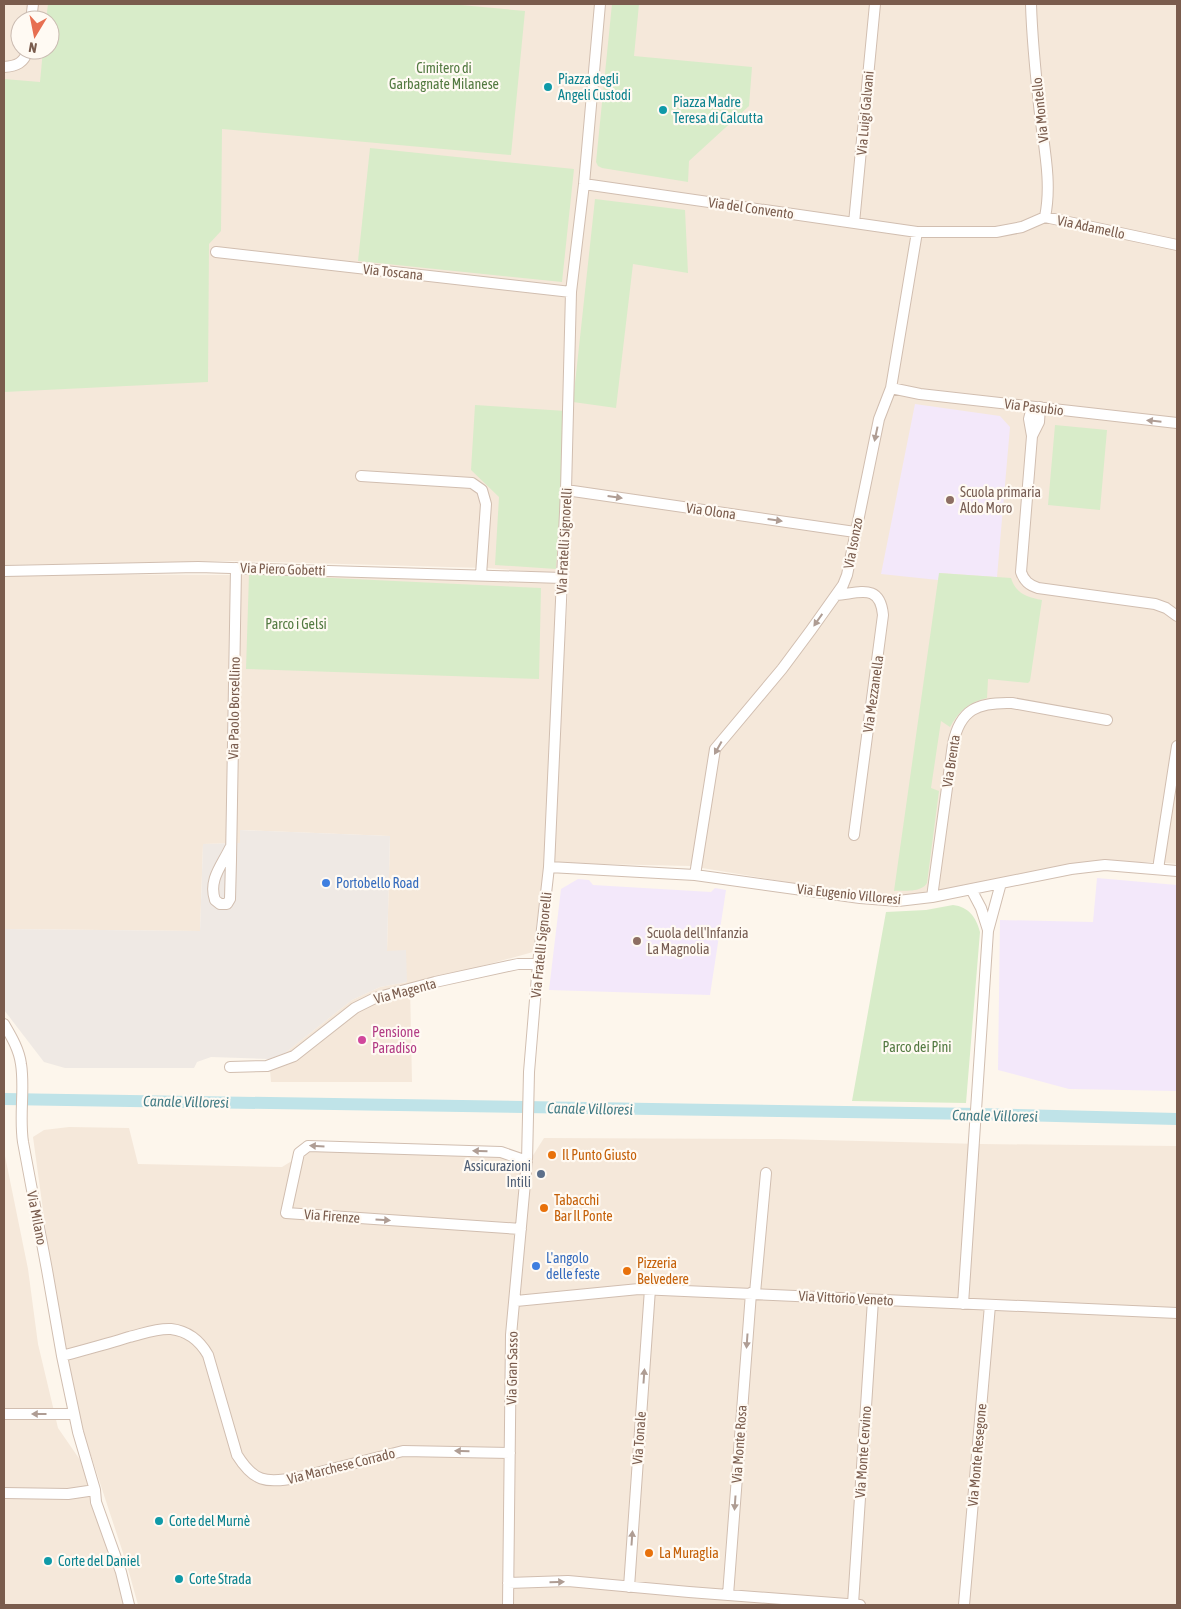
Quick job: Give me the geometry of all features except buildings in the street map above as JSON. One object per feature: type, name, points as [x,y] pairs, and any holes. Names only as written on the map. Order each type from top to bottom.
[{"type":"street","name":"Via Fratelli Signorelli","points":[[528,1132],[529,1079],[538,964],[549,867],[566,490],[571,292],[584,184],[600,4]]},
{"type":"street","name":"Via Luigi Galvani","points":[[854,223],[875,4]]},
{"type":"street","name":"Via Montello","points":[[1031,4],[1032,33],[1049,199],[1045,216]]},
{"type":"street","points":[[4,67],[18,64],[24,60]]},
{"type":"street","name":"Via del Convento","points":[[584,184],[917,232]]},
{"type":"street","name":"Via Adamello","points":[[917,232],[996,232],[1022,227],[1045,216],[1177,245]]},
{"type":"street","name":"Via Isonzo","points":[[695,875],[715,750],[782,669],[836,595],[847,575],[879,419],[891,388],[917,232]]},
{"type":"street","name":"Via Toscana","points":[[216,252],[571,292]]},
{"type":"street","name":"Via Pasubio","points":[[891,388],[920,394],[1177,423]]},
{"type":"street","points":[[1036,407],[1029,419],[1032,436],[1021,572],[1027,582],[1038,588],[1155,604],[1166,608],[1177,616]]},
{"type":"street","points":[[361,476],[472,483],[482,490],[486,504],[481,575]]},
{"type":"street","name":"Via Olona","points":[[566,490],[855,532]]},
{"type":"street","name":"Via Piero Gobetti","points":[[4,571],[236,568],[562,578]]},
{"type":"street","name":"Via Paolo Borsellino","points":[[230,848],[217,869],[214,878],[214,897],[223,905],[227,904],[230,899],[236,568]]},
{"type":"street","name":"Via Mezzanella","points":[[836,595],[873,593],[880,600],[883,615],[854,835]]},
{"type":"street","name":"Via Brenta","points":[[932,897],[953,744],[956,729],[964,717],[972,709],[984,704],[999,702],[1108,720]]},
{"type":"street","points":[[1158,869],[1177,746]]},
{"type":"street","name":"Via Eugenio Villoresi","points":[[549,867],[695,875],[882,900],[932,897],[1071,869],[1105,865],[1177,871]]},
{"type":"street","points":[[963,1304],[988,931],[1001,883]]},
{"type":"street","points":[[971,889],[981,908],[988,931]]},
{"type":"street","name":"Via Magenta","points":[[230,1068],[267,1066],[294,1056],[355,1008],[386,994],[518,964],[538,964]]},
{"type":"street","name":"Via Milano","points":[[4,1024],[19,1053],[22,1076],[21,1130],[33,1204],[48,1270],[62,1356],[74,1414],[95,1490],[96,1502],[120,1568],[129,1605]]},
{"type":"street","name":"Via Gran Sasso","points":[[508,1605],[511,1335],[522,1230],[528,1132]]},
{"type":"street","name":"Via Firenze","points":[[522,1230],[286,1213],[299,1153],[308,1146],[501,1152],[527,1161]]},
{"type":"street","name":"Via Monte Rosa","points":[[728,1595],[753,1293],[766,1173]]},
{"type":"street","name":"Via Vittorio Veneto","points":[[516,1301],[650,1289],[1177,1313]]},
{"type":"street","name":"Via Tonale","points":[[629,1587],[650,1289]]},
{"type":"street","name":"Via Monte Cervino","points":[[856,1605],[873,1300]]},
{"type":"street","name":"Via Monte Resegone","points":[[964,1605],[990,1305]]},
{"type":"street","name":"Via Marchese Corrado","points":[[62,1356],[154,1331],[171,1329],[184,1332],[194,1338],[203,1346],[208,1355],[237,1455],[254,1476],[266,1480],[280,1481],[296,1478],[391,1453],[412,1450],[510,1453]]},
{"type":"street","points":[[4,1414],[74,1414]]},
{"type":"street","points":[[4,1493],[68,1494],[95,1490]]},
{"type":"street","points":[[508,1583],[568,1581],[856,1605]]},
{"type":"shaded area","points":[[4,4],[1177,4],[1177,864],[1158,862],[1085,862],[932,894],[870,896],[690,866],[551,863],[569,574],[484,568],[232,561],[4,565]]},
{"type":"shaded area","name":"Scuola primaria Aldo Moro","points":[[915,404],[1000,416],[1010,427],[997,577],[940,573],[938,580],[881,574]]},
{"type":"shaded area","points":[[4,574],[478,576],[560,582],[544,865],[533,952],[410,986],[412,1082],[271,1082],[269,1059],[285,1053],[352,1000],[380,987],[407,982],[387,951],[390,836],[241,830],[241,843],[203,844],[200,931],[4,929]]},
{"type":"shaded area","points":[[240,830],[390,836],[387,951],[406,950],[407,982],[380,987],[352,1000],[285,1053],[269,1059],[211,1057],[197,1062],[194,1068],[65,1068],[44,1062],[4,1010],[4,929],[200,931],[203,844],[240,843]]},
{"type":"shaded area","points":[[1097,878],[1177,885],[1177,1091],[1069,1089],[998,1070],[1000,920],[1093,922]]},
{"type":"shaded area","name":"Scuola dell'Infanzia La Magnolia","points":[[578,879],[589,880],[593,885],[711,892],[715,888],[726,890],[710,995],[549,990],[561,889]]},
{"type":"shaded area","points":[[69,1127],[129,1128],[138,1164],[282,1167],[308,1151],[525,1158],[513,1293],[504,1605],[138,1605],[127,1565],[76,1410],[50,1261],[33,1137],[44,1130]]},
{"type":"shaded area","points":[[544,1138],[780,1139],[1177,1146],[1177,1605],[510,1605],[514,1336],[520,1295],[532,1157]]},
{"type":"shaded area","points":[[4,1151],[28,1269],[38,1344],[58,1428],[96,1483],[133,1605],[4,1605]]},
{"type":"green space","name":"Cimitero di Garbagnate Milanese","points":[[48,4],[450,4],[525,11],[511,155],[222,129],[221,231],[209,244],[208,382],[4,392],[4,79],[40,82],[42,60],[60,60],[60,10],[47,10]]},
{"type":"green space","points":[[612,4],[639,4],[634,56],[752,67],[749,106],[689,161],[688,182],[602,168],[596,162]]},
{"type":"green space","points":[[370,148],[574,169],[562,282],[358,261]]},
{"type":"green space","points":[[595,199],[685,210],[688,273],[633,264],[616,408],[573,402]]},
{"type":"green space","points":[[475,405],[566,411],[556,569],[495,565],[499,497],[471,470]]},
{"type":"green space","points":[[1055,425],[1107,430],[1100,510],[1048,505]]},
{"type":"green space","points":[[939,573],[1011,578],[1016,588],[1023,594],[1042,600],[1030,681],[1028,683],[988,679],[987,698],[965,708],[950,727],[941,721],[931,788],[939,791],[927,883],[917,890],[894,891]]},
{"type":"green space","name":"Parco i Gelsi","points":[[249,574],[541,588],[539,679],[246,669]]},
{"type":"green space","name":"Parco dei Pini","points":[[953,905],[968,910],[980,932],[966,1103],[852,1101],[886,912],[926,910]]},
{"type":"waterway","name":"Canale Villoresi","points":[[4,1099],[979,1114],[1177,1119]]},
{"type":"place","name":"Piazza degli Angeli Custodi","points":[[548,87]]},
{"type":"place","name":"Piazza Madre Teresa di Calcutta","points":[[663,110]]},
{"type":"place","name":"Scuola primaria Aldo Moro","points":[[950,500]]},
{"type":"place","name":"Portobello Road","points":[[326,883]]},
{"type":"place","name":"Scuola dell'Infanzia La Magnolia","points":[[637,941]]},
{"type":"place","name":"Pensione Paradiso","points":[[362,1040]]},
{"type":"place","name":"Il Punto Giusto","points":[[552,1155]]},
{"type":"place","name":"Assicurazioni Intili","points":[[541,1174]]},
{"type":"place","name":"Tabacchi Bar Il Ponte","points":[[544,1208]]},
{"type":"place","name":"L'angolo delle feste","points":[[536,1266]]},
{"type":"place","name":"Pizzeria Belvedere","points":[[627,1271]]},
{"type":"place","name":"Corte del Murnè","points":[[159,1521]]},
{"type":"place","name":"La Muraglia","points":[[649,1553]]},
{"type":"place","name":"Corte del Daniel","points":[[48,1561]]},
{"type":"place","name":"Corte Strada","points":[[179,1579]]}]
